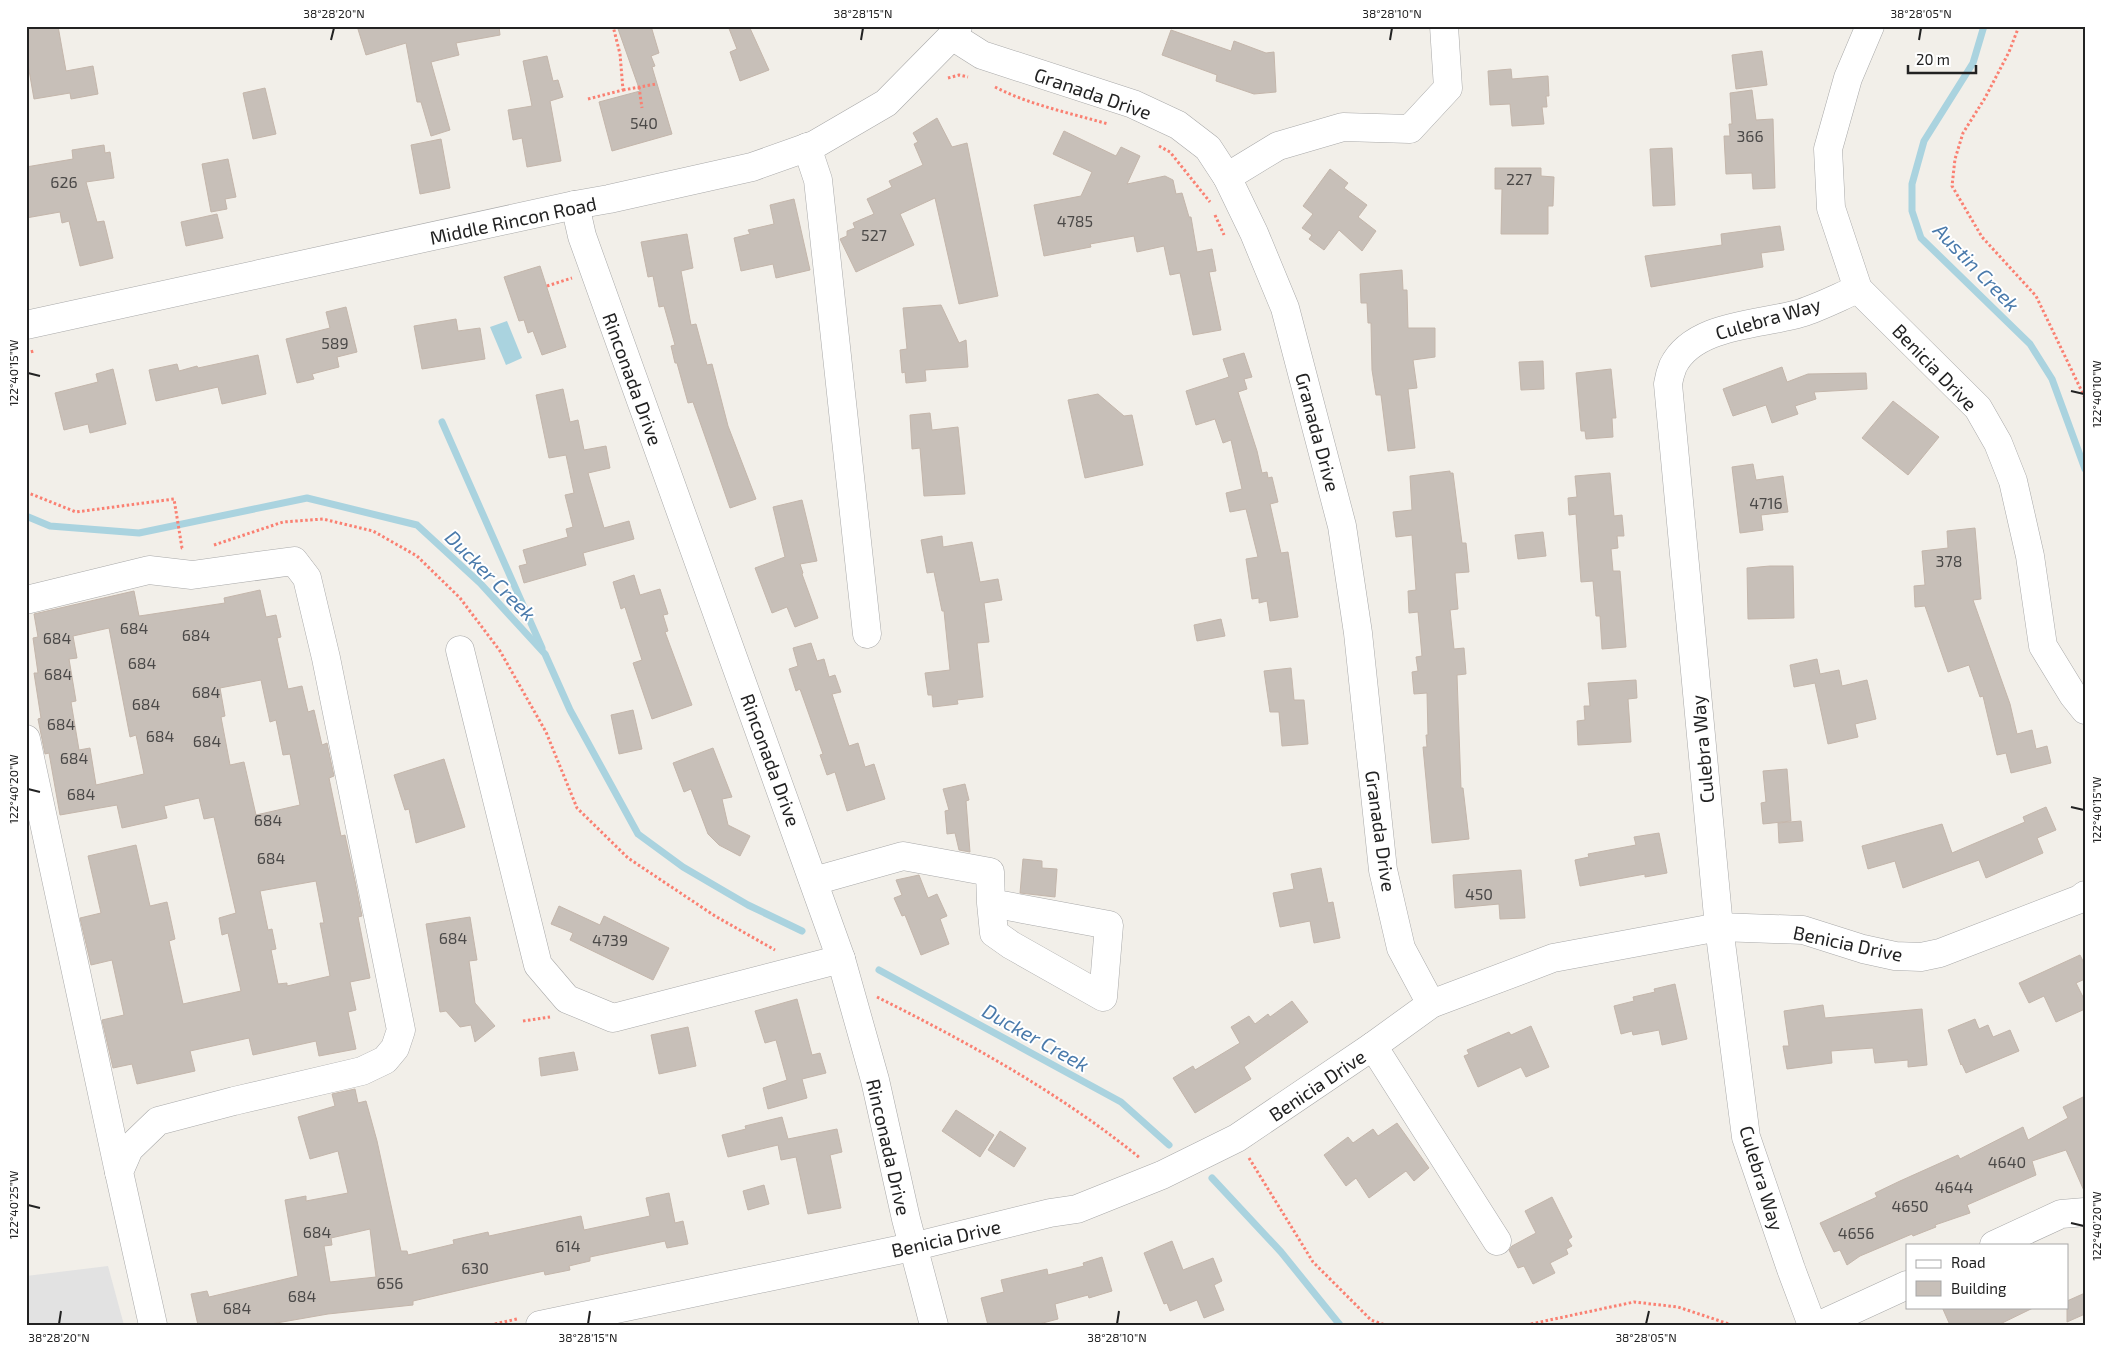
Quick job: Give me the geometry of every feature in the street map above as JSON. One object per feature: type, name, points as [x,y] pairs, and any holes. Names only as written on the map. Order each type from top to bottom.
[{"type":"street","points":[[1227,177],[1278,146],[1343,126],[1410,129],[1448,88],[1444,26]]},
{"type":"street","name":"Benicia Drive","points":[[1870,26],[1848,78],[1828,149],[1831,208],[1858,289],[1978,408],[1998,443],[2014,481],[2030,556],[2043,646],[2073,695],[2085,710]]},
{"type":"street","name":"Middle Rincon Road","points":[[26,325],[752,167],[807,147],[886,102],[955,31]]},
{"type":"street","name":"Granada Drive","points":[[955,31],[982,55],[1133,104],[1178,125],[1208,148],[1227,177],[1254,233],[1285,308],[1342,526],[1358,633],[1382,870],[1401,948],[1431,1004]]},
{"type":"street","points":[[807,147],[818,174],[867,634]]},
{"type":"street","name":"Rinconada Drive","points":[[574,205],[582,236],[841,959],[875,1080],[912,1246],[934,1325]]},
{"type":"street","name":"Culebra Way","points":[[1812,1325],[1746,1136],[1719,927],[1668,384],[1674,364],[1686,350],[1706,335],[1728,328],[1801,313],[1858,289]]},
{"type":"street","points":[[27,599],[149,570],[192,575],[294,561],[307,578],[326,658],[401,1030],[395,1048],[385,1060],[362,1071],[158,1121],[129,1149],[120,1172]]},
{"type":"street","points":[[460,650],[538,965],[567,999],[613,1018],[841,959]]},
{"type":"street","points":[[26,739],[153,1325]]},
{"type":"street","points":[[814,881],[903,856],[990,872],[991,904],[994,933],[1011,945],[1104,997],[1109,925],[991,904]]},
{"type":"street","name":"Benicia Drive","points":[[540,1325],[1077,1209],[1162,1175],[1237,1138],[1373,1046],[1431,1004],[1553,958],[1719,927],[1803,930],[1863,949],[1895,956],[1921,957],[1948,950],[2080,899],[2085,895]]},
{"type":"street","points":[[1373,1046],[1497,1241]]},
{"type":"street","points":[[1996,1244],[2061,1214],[2085,1212]]},
{"type":"street","points":[[1820,1325],[1906,1285]]},
{"type":"path","points":[[613,26],[620,54],[622,90]]},
{"type":"path","points":[[2019,26],[2009,52],[1985,98],[1963,134],[1955,160],[1952,186],[1982,237],[2036,296],[2085,398]]},
{"type":"path","points":[[959,74],[968,78]]},
{"type":"path","points":[[588,99],[656,84]]},
{"type":"path","points":[[987,84],[1007,93],[1116,126]]},
{"type":"path","points":[[639,87],[642,108]]},
{"type":"path","points":[[1155,144],[1170,152],[1210,202],[1224,235]]},
{"type":"path","points":[[547,286],[575,277]]},
{"type":"path","points":[[26,492],[76,512],[174,499],[182,548],[189,549]]},
{"type":"path","points":[[206,548],[283,522],[323,519],[373,531],[417,556],[460,598],[500,651],[546,732],[577,808],[628,858],[715,916],[782,954]]},
{"type":"path","points":[[874,995],[964,1041],[1050,1093],[1114,1136],[1162,1175]]},
{"type":"path","points":[[1237,1138],[1313,1262],[1371,1320],[1385,1325]]},
{"type":"path","points":[[1526,1325],[1634,1302],[1678,1307],[1732,1325]]},
{"type":"shaded area","points":[[108,1266],[124,1325],[26,1325],[26,1276]]},
{"type":"water","points":[[507,321],[522,358],[506,365],[490,327]]},
{"type":"building","points":[[26,26],[58,26],[66,71],[93,66],[98,94],[71,99],[70,93],[34,99],[26,53]]},
{"type":"building","points":[[357,26],[499,26],[500,35],[456,43],[459,55],[431,62],[450,130],[431,136],[421,102],[417,102],[406,43],[366,55]]},
{"type":"building","points":[[617,26],[651,26],[659,53],[651,56],[655,66],[652,67],[672,134],[612,151],[599,102],[640,91]]},
{"type":"building","points":[[728,26],[749,26],[769,70],[740,81],[730,52],[737,49]]},
{"type":"building","points":[[1171,30],[1231,51],[1234,41],[1266,53],[1274,52],[1276,92],[1254,94],[1216,81],[1217,75],[1162,55]]},
{"type":"building","points":[[1762,51],[1767,85],[1736,89],[1732,55]]},
{"type":"building","points":[[547,56],[553,81],[558,80],[563,97],[550,101],[561,161],[527,167],[522,138],[513,140],[508,110],[532,106],[523,61]]},
{"type":"building","points":[[1511,69],[1512,79],[1548,76],[1549,96],[1546,96],[1547,107],[1542,107],[1544,124],[1512,126],[1510,104],[1490,105],[1488,71]]},
{"type":"building","points":[[265,88],[276,134],[253,139],[243,93]]},
{"type":"building","points":[[1752,90],[1756,120],[1773,119],[1775,188],[1753,189],[1752,173],[1726,174],[1724,136],[1730,136],[1729,124],[1732,124],[1730,93]]},
{"type":"building","points":[[937,118],[952,147],[967,143],[998,296],[959,304],[935,198],[900,214],[914,245],[856,272],[840,239],[847,236],[847,231],[855,228],[853,223],[874,214],[867,199],[892,187],[889,181],[923,165],[914,144],[918,142],[913,133]]},
{"type":"building","points":[[1064,131],[1116,156],[1121,147],[1140,156],[1127,184],[1165,176],[1173,180],[1176,194],[1182,193],[1189,217],[1191,217],[1197,252],[1212,249],[1216,271],[1209,272],[1221,330],[1193,335],[1180,273],[1170,275],[1164,246],[1137,252],[1134,236],[1090,244],[1091,247],[1044,256],[1034,205],[1081,196],[1092,172],[1053,154]]},
{"type":"building","points":[[441,139],[450,188],[420,194],[411,145]]},
{"type":"building","points":[[104,145],[105,153],[110,152],[114,178],[86,182],[97,222],[104,221],[113,258],[80,266],[69,221],[62,223],[60,212],[26,218],[26,167],[73,159],[72,150]]},
{"type":"building","points":[[1672,148],[1675,205],[1653,206],[1650,149]]},
{"type":"building","points":[[228,159],[236,197],[225,199],[227,209],[211,212],[202,164]]},
{"type":"building","points":[[1495,168],[1541,168],[1541,176],[1554,177],[1553,206],[1548,206],[1548,234],[1501,234],[1502,189],[1495,189]]},
{"type":"building","points":[[1330,169],[1348,183],[1344,188],[1367,205],[1358,217],[1376,231],[1362,251],[1339,230],[1324,250],[1309,239],[1312,235],[1302,228],[1313,214],[1303,206]]},
{"type":"building","points":[[794,199],[810,270],[776,278],[773,264],[741,271],[734,238],[750,234],[748,230],[774,224],[770,205]]},
{"type":"building","points":[[217,214],[223,238],[186,246],[181,222]]},
{"type":"building","points":[[1780,226],[1784,250],[1761,253],[1763,267],[1651,287],[1645,256],[1722,245],[1721,234]]},
{"type":"building","points":[[687,234],[693,268],[681,271],[691,325],[696,324],[707,365],[712,364],[728,426],[756,499],[730,508],[693,402],[688,403],[677,363],[675,363],[671,346],[675,345],[664,306],[659,307],[653,276],[648,277],[641,242]]},
{"type":"building","points":[[540,266],[566,347],[542,355],[533,331],[528,333],[524,320],[519,321],[504,277]]},
{"type":"building","points":[[1402,270],[1403,290],[1407,290],[1408,328],[1435,328],[1435,357],[1413,360],[1417,388],[1408,389],[1415,448],[1388,451],[1381,395],[1376,395],[1372,370],[1371,323],[1368,323],[1367,303],[1361,303],[1360,274]]},
{"type":"building","points":[[941,305],[959,343],[966,340],[968,367],[925,370],[926,381],[906,383],[905,372],[902,373],[900,350],[907,349],[903,308]]},
{"type":"building","points":[[346,307],[357,352],[337,357],[339,367],[312,374],[314,379],[297,383],[286,339],[330,328],[326,312]]},
{"type":"building","points":[[456,319],[458,331],[480,328],[485,359],[422,369],[414,326]]},
{"type":"building","points":[[1244,353],[1252,377],[1244,379],[1247,389],[1238,392],[1262,473],[1267,472],[1268,478],[1272,477],[1278,502],[1270,504],[1281,553],[1288,552],[1298,617],[1270,621],[1267,601],[1259,603],[1259,598],[1252,599],[1246,559],[1258,557],[1246,509],[1230,512],[1226,493],[1242,489],[1231,440],[1223,443],[1215,419],[1196,425],[1186,391],[1229,377],[1223,359]]},
{"type":"building","points":[[258,355],[266,394],[222,404],[218,387],[156,401],[149,370],[177,364],[179,371]]},
{"type":"building","points":[[1543,361],[1544,389],[1521,390],[1519,362]]},
{"type":"building","points":[[1782,367],[1787,382],[1808,374],[1866,373],[1867,389],[1814,392],[1816,399],[1795,406],[1798,414],[1772,423],[1766,405],[1733,416],[1723,389]]},
{"type":"building","points":[[113,369],[126,424],[90,433],[88,424],[64,430],[55,393],[98,382],[96,374]]},
{"type":"building","points":[[1611,369],[1616,418],[1612,418],[1613,437],[1586,439],[1585,431],[1581,431],[1576,373]]},
{"type":"building","points":[[563,389],[570,422],[578,420],[584,450],[606,446],[610,468],[588,473],[604,528],[629,521],[634,539],[583,553],[586,565],[524,583],[519,566],[527,564],[523,550],[568,537],[566,529],[573,527],[565,495],[574,493],[566,455],[549,458],[536,395]]},
{"type":"building","points":[[1098,394],[1124,416],[1132,415],[1143,465],[1085,478],[1068,400]]},
{"type":"building","points":[[1893,401],[1939,437],[1908,475],[1862,438]]},
{"type":"building","points":[[930,413],[932,430],[958,427],[965,494],[924,496],[920,448],[912,449],[910,415]]},
{"type":"building","points":[[1753,464],[1756,480],[1783,476],[1788,512],[1761,515],[1763,530],[1740,533],[1732,467]]},
{"type":"building","points":[[1450,471],[1450,473],[1453,473],[1462,543],[1466,543],[1469,572],[1455,573],[1458,609],[1450,610],[1454,649],[1464,648],[1466,674],[1457,675],[1461,788],[1463,788],[1469,839],[1432,843],[1423,747],[1427,747],[1426,735],[1428,735],[1427,693],[1414,694],[1412,672],[1418,671],[1416,657],[1422,656],[1418,612],[1409,613],[1408,591],[1416,590],[1412,535],[1396,537],[1393,512],[1412,510],[1410,476]]},
{"type":"building","points":[[1610,473],[1614,516],[1622,515],[1624,536],[1617,536],[1618,548],[1611,549],[1613,571],[1620,571],[1626,647],[1602,649],[1600,616],[1596,616],[1593,581],[1581,582],[1576,514],[1569,515],[1568,498],[1577,497],[1575,476]]},
{"type":"building","points":[[802,500],[817,561],[800,564],[818,618],[795,627],[787,607],[772,613],[755,568],[785,557],[773,507]]},
{"type":"building","points":[[1975,528],[1981,599],[1973,600],[2010,704],[2017,734],[2032,730],[2036,749],[2047,746],[2051,763],[2011,773],[2006,753],[1997,755],[1983,696],[1980,697],[1969,665],[1948,672],[1925,606],[1915,607],[1914,586],[1925,585],[1922,551],[1948,548],[1947,531]]},
{"type":"building","points":[[1543,532],[1546,556],[1518,559],[1515,535]]},
{"type":"building","points":[[942,536],[943,547],[972,542],[980,582],[998,579],[1002,600],[984,603],[989,642],[977,643],[983,697],[957,700],[958,704],[933,707],[932,695],[928,695],[925,673],[950,670],[944,611],[942,611],[934,572],[927,573],[921,540]]},
{"type":"building","points":[[1793,566],[1794,618],[1748,619],[1747,568]]},
{"type":"building","points":[[634,575],[640,595],[660,589],[668,614],[663,615],[668,631],[665,632],[692,705],[652,719],[633,663],[642,660],[625,607],[621,609],[613,582]]},
{"type":"building","points":[[260,590],[266,617],[276,615],[281,637],[277,638],[288,689],[302,686],[308,712],[314,710],[322,745],[327,743],[334,776],[329,778],[341,836],[345,835],[355,881],[362,916],[358,917],[370,978],[350,982],[356,1010],[348,1012],[356,1049],[319,1056],[316,1041],[253,1055],[249,1038],[190,1051],[195,1071],[137,1084],[132,1064],[113,1068],[102,1020],[124,1015],[112,960],[91,965],[80,918],[101,913],[88,856],[136,845],[150,906],[167,902],[175,939],[169,941],[183,1004],[241,991],[228,933],[222,935],[219,918],[236,913],[214,817],[204,819],[199,798],[164,806],[167,818],[122,828],[117,805],[60,815],[49,753],[45,754],[38,719],[41,718],[34,673],[38,673],[33,638],[38,637],[34,614],[134,591],[139,616],[225,603],[224,598]],"holes":[[[109,628],[130,737],[136,735],[144,774],[96,785],[90,748],[79,750],[71,702],[76,701],[69,659],[77,658],[73,636]],[[261,680],[270,722],[276,720],[283,755],[290,754],[300,805],[256,815],[244,762],[230,765],[221,717],[225,716],[220,688]],[[316,881],[324,923],[320,923],[330,976],[287,986],[287,983],[278,984],[271,950],[276,949],[272,929],[268,930],[260,891]]]},
{"type":"building","points":[[1221,619],[1225,636],[1197,641],[1194,625]]},
{"type":"building","points":[[811,643],[817,661],[824,659],[829,677],[835,675],[841,692],[832,694],[849,746],[858,743],[865,767],[874,764],[885,799],[847,811],[835,772],[827,775],[820,755],[823,754],[800,689],[796,691],[789,669],[798,666],[793,648]]},
{"type":"building","points":[[1817,659],[1820,674],[1839,670],[1842,686],[1867,680],[1876,719],[1855,724],[1858,737],[1828,744],[1815,683],[1794,687],[1790,665]]},
{"type":"building","points":[[1291,668],[1294,700],[1304,700],[1308,744],[1282,746],[1279,712],[1270,712],[1264,671]]},
{"type":"building","points":[[1636,680],[1637,698],[1628,699],[1631,742],[1578,745],[1577,721],[1585,720],[1584,706],[1590,706],[1588,683]]},
{"type":"building","points":[[633,710],[642,749],[619,754],[611,715]]},
{"type":"building","points":[[713,748],[732,797],[722,799],[728,825],[750,836],[740,856],[719,845],[708,834],[691,789],[684,792],[673,763]]},
{"type":"building","points":[[444,759],[465,827],[416,843],[409,809],[405,810],[394,775]]},
{"type":"building","points":[[1787,769],[1791,821],[1763,824],[1761,803],[1766,802],[1763,771]]},
{"type":"building","points":[[965,784],[969,800],[966,801],[970,852],[959,850],[955,833],[947,834],[945,811],[949,810],[943,789]]},
{"type":"building","points":[[2046,807],[2056,830],[2037,838],[2043,853],[1986,878],[1979,860],[1903,888],[1895,861],[1868,869],[1862,846],[1942,824],[1952,853],[2025,822],[2023,817]]},
{"type":"building","points":[[1801,821],[1803,841],[1779,843],[1778,823]]},
{"type":"building","points":[[1659,833],[1667,873],[1645,877],[1645,874],[1580,886],[1575,860],[1589,857],[1588,854],[1636,845],[1634,837]]},
{"type":"building","points":[[1023,859],[1042,861],[1042,868],[1057,869],[1055,897],[1020,893]]},
{"type":"building","points":[[1321,868],[1328,903],[1333,902],[1340,938],[1314,943],[1310,921],[1280,927],[1273,893],[1294,889],[1291,874]]},
{"type":"building","points":[[1521,870],[1525,918],[1500,919],[1499,904],[1455,908],[1453,875]]},
{"type":"building","points":[[919,875],[928,898],[937,894],[947,916],[940,919],[949,944],[921,955],[905,915],[902,916],[894,898],[902,895],[896,880]]},
{"type":"building","points":[[559,906],[600,925],[604,916],[669,948],[653,980],[570,940],[573,933],[551,924]]},
{"type":"building","points":[[470,917],[477,960],[469,961],[475,1003],[495,1026],[475,1042],[471,1025],[460,1027],[446,1011],[440,1012],[426,924]]},
{"type":"building","points":[[2080,955],[2085,965],[2085,979],[2076,983],[2085,1001],[2085,1009],[2056,1022],[2044,996],[2029,1003],[2019,983]]},
{"type":"building","points":[[1675,984],[1687,1039],[1662,1045],[1659,1030],[1633,1035],[1632,1031],[1621,1034],[1614,1006],[1634,1001],[1633,997],[1655,992],[1654,989]]},
{"type":"building","points":[[797,999],[812,1055],[820,1053],[826,1073],[802,1079],[807,1098],[768,1109],[763,1088],[787,1080],[776,1040],[765,1043],[755,1011]]},
{"type":"building","points":[[1292,1001],[1308,1022],[1244,1067],[1251,1079],[1195,1113],[1173,1078],[1193,1066],[1195,1070],[1240,1043],[1231,1027],[1249,1016],[1255,1024],[1268,1014],[1270,1017]]},
{"type":"building","points":[[1823,1005],[1825,1018],[1922,1009],[1927,1065],[1908,1067],[1908,1060],[1875,1063],[1873,1048],[1831,1051],[1832,1063],[1787,1069],[1783,1046],[1789,1046],[1784,1011]]},
{"type":"building","points":[[1975,1019],[1979,1029],[1988,1025],[1993,1037],[2010,1030],[2019,1051],[1966,1073],[1961,1065],[1948,1030]]},
{"type":"building","points":[[1531,1026],[1549,1067],[1526,1077],[1521,1067],[1478,1087],[1464,1056],[1469,1054],[1467,1050],[1509,1032],[1511,1035]]},
{"type":"building","points":[[688,1027],[696,1066],[659,1074],[651,1035]]},
{"type":"building","points":[[574,1052],[578,1070],[541,1076],[539,1058]]},
{"type":"building","points":[[355,1089],[358,1103],[366,1101],[377,1141],[401,1251],[407,1251],[408,1255],[454,1244],[453,1240],[488,1232],[489,1236],[581,1216],[584,1230],[650,1216],[646,1198],[669,1193],[675,1223],[683,1221],[688,1244],[667,1248],[665,1241],[590,1257],[590,1261],[569,1266],[570,1270],[545,1275],[544,1271],[499,1281],[413,1301],[413,1305],[328,1314],[265,1325],[198,1325],[191,1294],[207,1291],[209,1297],[298,1276],[285,1200],[306,1196],[306,1201],[348,1193],[338,1151],[310,1159],[298,1117],[335,1106],[332,1094]],"holes":[[[370,1229],[376,1277],[330,1282],[324,1246],[332,1245],[331,1238]]]},
{"type":"building","points":[[2085,1096],[2085,1193],[2066,1150],[2032,1161],[2036,1175],[1967,1205],[1970,1213],[1935,1225],[1936,1227],[1913,1236],[1912,1234],[1860,1256],[1847,1265],[1840,1250],[1834,1252],[1820,1223],[1877,1197],[1875,1193],[1900,1181],[1958,1155],[1960,1159],[2023,1127],[2028,1140],[2068,1118],[2063,1107]]},
{"type":"building","points":[[956,1110],[994,1135],[980,1157],[942,1131]]},
{"type":"building","points":[[782,1117],[788,1139],[837,1129],[842,1152],[830,1155],[841,1208],[808,1214],[796,1157],[781,1160],[778,1145],[728,1157],[722,1135],[746,1129],[745,1126]]},
{"type":"building","points":[[1397,1123],[1429,1168],[1414,1181],[1406,1171],[1369,1198],[1356,1178],[1346,1186],[1324,1155],[1348,1137],[1353,1143],[1373,1129],[1378,1136]]},
{"type":"building","points":[[1000,1131],[1026,1148],[1014,1167],[988,1150]]},
{"type":"building","points":[[764,1185],[769,1204],[748,1210],[743,1191]]},
{"type":"building","points":[[1552,1197],[1572,1237],[1568,1240],[1572,1246],[1566,1249],[1568,1254],[1550,1263],[1555,1273],[1533,1284],[1524,1266],[1518,1268],[1509,1250],[1512,1246],[1536,1233],[1525,1211]]},
{"type":"building","points":[[1172,1241],[1183,1270],[1213,1258],[1222,1281],[1214,1285],[1224,1310],[1204,1318],[1197,1300],[1170,1311],[1167,1303],[1164,1304],[1144,1253]]},
{"type":"building","points":[[1102,1257],[1112,1291],[1089,1298],[1088,1295],[1055,1304],[1058,1319],[1035,1325],[988,1325],[981,1298],[1004,1292],[1001,1280],[1047,1269],[1048,1275],[1084,1266],[1083,1263]]},
{"type":"building","points":[[2085,1293],[2085,1314],[2067,1322],[2068,1301]]},
{"type":"building","points":[[1942,1308],[2033,1308],[1998,1325],[1950,1325]]},
{"type":"waterway","name":"Austin Creek","points":[[1984,26],[1973,63],[1924,141],[1912,184],[1912,211],[1921,238],[2030,344],[2052,379],[2085,469]]},
{"type":"waterway","points":[[442,422],[542,648]]},
{"type":"waterway","name":"Ducker Creek","points":[[26,516],[50,526],[139,533],[307,498],[417,525],[480,583],[545,654],[570,710],[638,834],[683,867],[748,905],[802,931]]},
{"type":"waterway","name":"Ducker Creek","points":[[879,970],[1121,1102],[1169,1145]]},
{"type":"waterway","name":"Ducker Creek","points":[[1212,1178],[1281,1252],[1340,1325]]}]
